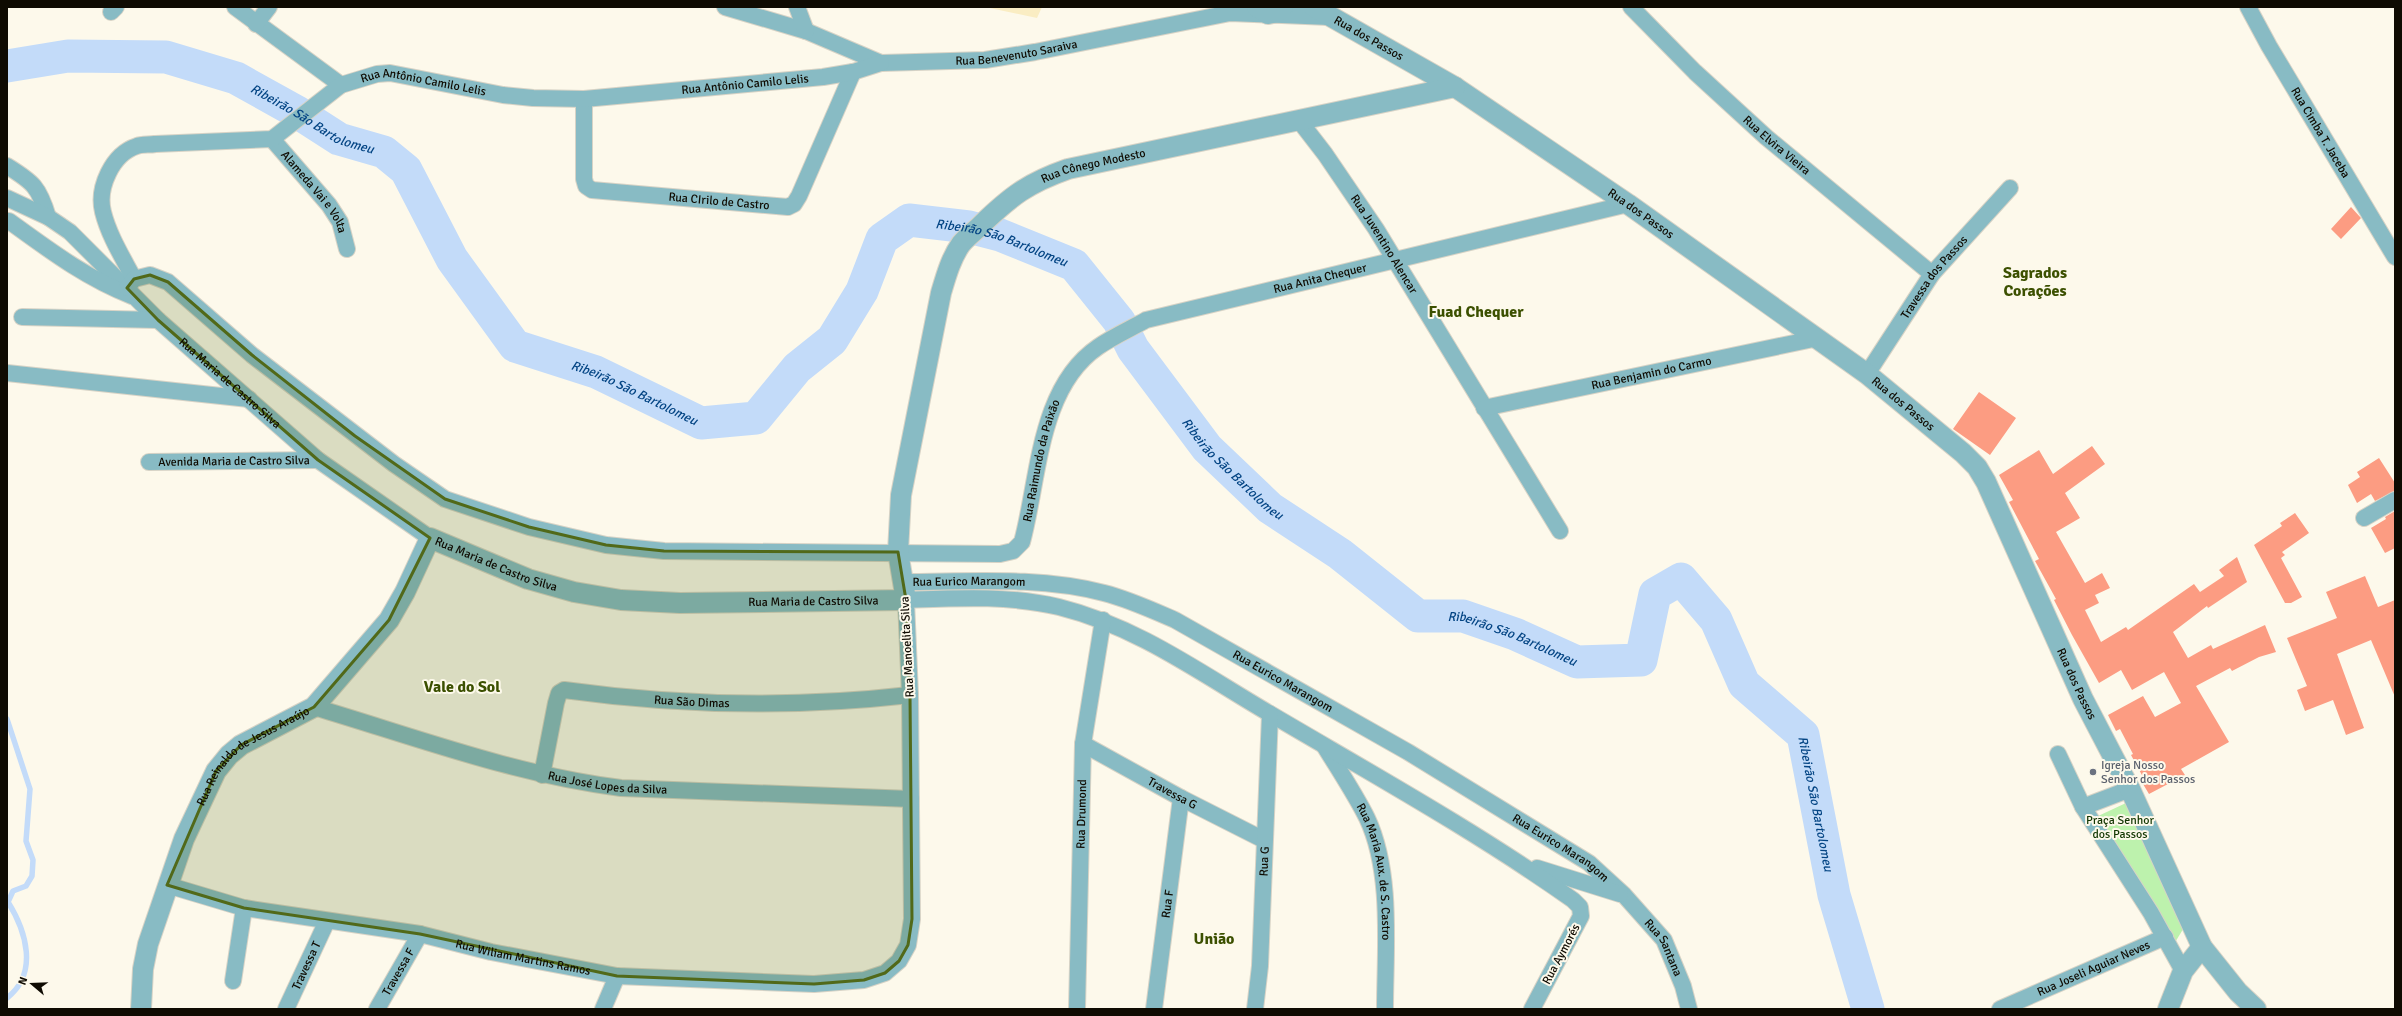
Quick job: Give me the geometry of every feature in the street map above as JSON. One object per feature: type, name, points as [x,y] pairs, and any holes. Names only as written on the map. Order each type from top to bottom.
[{"type":"street","points":[[235,7],[256,24],[342,85]]},
{"type":"street","points":[[256,24],[269,7]]},
{"type":"street","name":"Rua Benevenuto Saraiva","points":[[725,7],[806,31],[881,63],[985,60],[1035,52],[1235,10],[1270,9],[1322,12]]},
{"type":"street","points":[[797,7],[806,31]]},
{"type":"street","name":"Rua Elvira Vieira","points":[[1631,7],[1695,72],[1766,137],[1932,274]]},
{"type":"street","name":"Rua Cimba T. Jaceba","points":[[2248,7],[2268,46],[2395,257]]},
{"type":"street","name":"Rua dos Passos","points":[[1322,12],[1455,87],[1628,204],[1867,374],[1963,453],[1977,467],[1999,509],[2083,699],[2130,788],[2202,947],[2238,992],[2256,1009]]},
{"type":"street","name":"Rua Antônio Camilo Lelis","points":[[132,288],[103,211],[102,192],[110,169],[122,154],[137,146],[155,144],[272,139],[288,129],[342,85],[376,74],[390,73],[503,95],[584,99],[853,72],[881,63]]},
{"type":"street","name":"Rua CIrilo de Castro","points":[[584,99],[584,179],[586,186],[592,190],[788,207],[794,204],[799,196],[853,72]]},
{"type":"street","points":[[1298,119],[1455,87]]},
{"type":"street","name":"Rua Cônego Modesto","points":[[941,293],[948,270],[961,244],[1017,192],[1039,179],[1068,169],[1298,119]]},
{"type":"street","name":"Rua Juventino Alencar","points":[[1298,119],[1363,210],[1560,531]]},
{"type":"street","name":"Alameda Vai e Volta","points":[[272,139],[329,205],[340,222],[347,249]]},
{"type":"street","points":[[7,166],[31,180],[41,193],[48,217]]},
{"type":"street","name":"Travessa dos Passos","points":[[1867,374],[1932,274],[2010,188]]},
{"type":"street","name":"Rua Maria de Castro Silva","points":[[7,198],[48,217],[70,232],[132,288],[158,320],[318,460],[430,538],[528,579],[574,592],[621,600],[680,603],[904,591]]},
{"type":"street","name":"Rua Anita Chequer","points":[[1073,371],[1097,348],[1146,320],[1394,262],[1628,204]]},
{"type":"street","points":[[9,221],[83,274],[105,286],[132,288],[150,275],[168,282],[252,355],[394,464],[445,499],[529,527],[606,544],[664,551],[898,552]]},
{"type":"street","name":"Rua Manoelita Silva","points":[[885,973],[899,961],[908,945],[912,919],[910,695],[904,591],[898,552],[901,495],[941,293]]},
{"type":"street","points":[[22,317],[158,320]]},
{"type":"street","name":"Rua Benjamin do Carmo","points":[[1484,408],[1818,338]]},
{"type":"street","name":"Rua Raimundo da Paixão","points":[[898,552],[1000,554],[1013,551],[1022,542],[1042,444],[1058,396],[1073,371]]},
{"type":"street","points":[[7,373],[249,399]]},
{"type":"street","name":"Avenida Maria de Castro Silva","points":[[149,462],[318,460]]},
{"type":"street","points":[[2364,518],[2395,500]]},
{"type":"street","name":"Rua Reinaldo de Jesus Araújo","points":[[141,1009],[143,969],[148,944],[167,884],[202,798],[216,771],[229,755],[241,745],[314,707],[389,620],[405,592],[430,538]]},
{"type":"street","name":"Rua Eurico Marangom","points":[[904,591],[1019,583],[1066,586],[1103,593],[1138,603],[1175,620],[1408,752],[1589,863],[1624,895]]},
{"type":"street","name":"Rua Eurico Marangom","points":[[904,591],[999,597],[1031,601],[1103,620],[1158,645],[1324,746],[1400,788],[1522,864],[1573,900]]},
{"type":"street","name":"Rua Drumond","points":[[1077,1009],[1083,744],[1103,620]]},
{"type":"street","name":"Rua São Dimas","points":[[542,775],[556,703],[559,693],[564,690],[666,701],[762,705],[851,702],[910,695]]},
{"type":"street","name":"Rua José Lopes da Silva","points":[[314,707],[542,775],[621,788],[911,799]]},
{"type":"street","name":"Rua G","points":[[1255,1009],[1260,966],[1270,714]]},
{"type":"street","name":"Travessa G","points":[[1083,744],[1182,798],[1264,840]]},
{"type":"street","name":"Rua Maria Aux. de S. Castro","points":[[1324,746],[1367,818],[1376,842],[1383,889],[1385,1009]]},
{"type":"street","points":[[2058,754],[2083,807],[2165,937],[2183,971]]},
{"type":"street","points":[[2083,807],[2130,788]]},
{"type":"street","name":"Rua F","points":[[1154,1009],[1182,798]]},
{"type":"street","points":[[1522,864],[1624,895]]},
{"type":"street","name":"Rua Wiliam Martins Ramos","points":[[167,884],[244,908],[327,922],[420,934],[491,952],[617,976],[814,984],[864,980],[885,973]]},
{"type":"street","name":"Rua Santana","points":[[1624,895],[1664,940],[1683,986],[1689,1009]]},
{"type":"street","name":"Rua Aymorés","points":[[1532,1009],[1582,916],[1580,907],[1573,900]]},
{"type":"street","points":[[233,981],[244,908]]},
{"type":"street","name":"Travessa T","points":[[286,1009],[327,922]]},
{"type":"street","name":"Travessa F","points":[[377,1009],[420,934]]},
{"type":"street","name":"Rua Joseli Aguiar Neves","points":[[2000,1009],[2165,937]]},
{"type":"street","points":[[2168,1009],[2183,971],[2202,947]]},
{"type":"street","points":[[603,1009],[617,976]]},
{"type":"highlighted area","points":[[150,275],[168,282],[252,355],[355,436],[445,499],[529,527],[606,545],[664,551],[898,552],[906,600],[910,695],[912,919],[908,945],[899,961],[885,973],[864,980],[814,984],[617,976],[420,934],[244,908],[167,885],[216,771],[241,745],[314,707],[389,620],[430,538],[318,460],[158,320],[127,288],[134,279]]},
{"type":"shaded area","points":[[985,7],[1042,7],[1037,18]]},
{"type":"green space","name":"Praça Senhor dos Passos","points":[[2126,803],[2185,926],[2174,944],[2096,817]]},
{"type":"building","points":[[2351,207],[2361,218],[2341,239],[2331,229]]},
{"type":"building","points":[[1979,392],[2016,418],[1990,455],[1953,429]]},
{"type":"building","points":[[2092,446],[2105,464],[2065,493],[2080,518],[2056,532],[2085,583],[2102,573],[2110,588],[2095,595],[2099,603],[2085,610],[2101,642],[2126,627],[2128,630],[2194,584],[2200,592],[2224,576],[2219,570],[2237,557],[2247,582],[2208,608],[2207,606],[2173,632],[2188,658],[2211,645],[2213,649],[2265,625],[2276,652],[2259,657],[2232,671],[2230,668],[2196,686],[2229,742],[2181,769],[2185,775],[2149,794],[2140,779],[2143,777],[2131,755],[2133,754],[2120,729],[2116,731],[2108,715],[2143,696],[2155,717],[2181,703],[2164,672],[2132,690],[2121,670],[2099,683],[2072,635],[2054,600],[2056,599],[2035,561],[2039,559],[2009,502],[2013,500],[1999,475],[2039,450],[2053,474]]},
{"type":"building","points":[[2379,458],[2395,483],[2395,491],[2375,501],[2371,494],[2357,503],[2348,485],[2360,477],[2357,472]]},
{"type":"building","points":[[2395,511],[2395,548],[2385,553],[2371,528],[2386,519],[2385,517]]},
{"type":"building","points":[[2295,513],[2309,533],[2282,552],[2285,555],[2281,558],[2302,597],[2291,603],[2285,603],[2254,545],[2282,526],[2280,523]]},
{"type":"building","points":[[2365,576],[2378,607],[2395,600],[2395,697],[2371,640],[2337,654],[2364,728],[2346,735],[2333,700],[2305,711],[2297,690],[2307,686],[2287,638],[2337,618],[2326,592]]},
{"type":"waterway","name":"Ribeirão São Bartolomeu","points":[[7,66],[68,56],[166,57],[236,78],[297,112],[339,139],[384,152],[406,170],[452,259],[515,346],[596,372],[701,423],[756,418],[797,368],[832,340],[862,291],[882,239],[909,220],[969,227],[1000,235],[1074,265],[1119,321],[1133,349],[1207,448],[1270,508],[1340,554],[1418,616],[1463,616],[1515,634],[1577,662],[1641,660],[1655,594],[1681,579],[1716,620],[1744,684],[1803,735],[1834,895],[1868,1009]]},
{"type":"waterway","points":[[7,719],[30,789],[26,841],[33,860],[32,876],[26,886],[13,891],[8,902],[20,926],[24,939],[26,964],[23,977],[17,988],[7,998]]},
{"type":"place","name":"Igreja Nosso Senhor dos Passos","points":[[2093,772]]},
{"type":"district","name":"Sagrados Corações","points":[[2035,281]]},
{"type":"district","name":"Fuad Chequer","points":[[1476,311]]},
{"type":"district","name":"Vale do Sol","points":[[462,686]]},
{"type":"district","name":"União","points":[[1214,938]]}]
